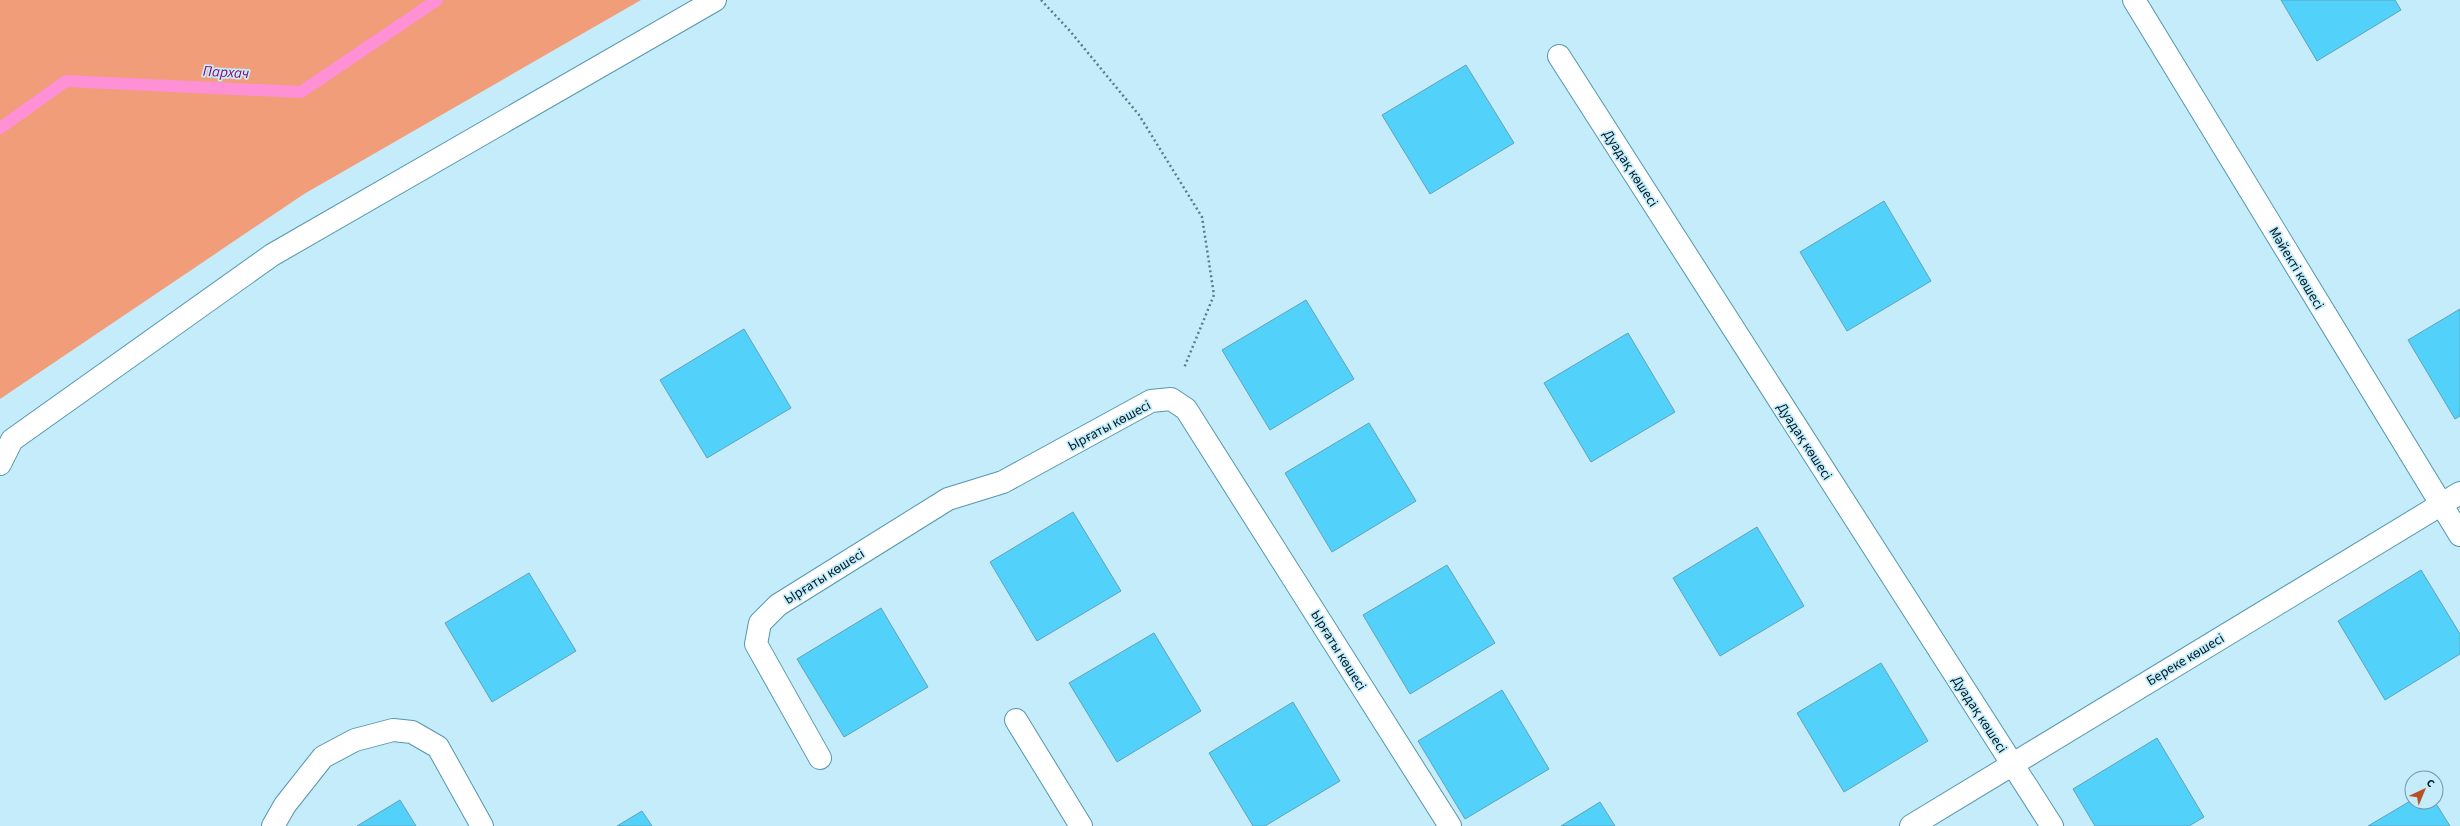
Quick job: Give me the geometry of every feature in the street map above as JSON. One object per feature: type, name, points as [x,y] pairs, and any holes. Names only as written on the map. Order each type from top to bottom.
[{"type":"street","points":[[0,464],[12,440],[272,255],[715,0]]},
{"type":"street","name":"Мәйекті көшесі","points":[[2134,0],[2460,535]]},
{"type":"street","name":"Дуадақ көшесі","points":[[1559,56],[2052,826]]},
{"type":"street","name":"Ырғаты көшесі","points":[[820,758],[756,644],[760,623],[773,609],[948,499],[1003,482],[1151,401],[1172,399],[1186,409],[1450,826]]},
{"type":"street","name":"Береке көшесі","points":[[1911,826],[2012,763],[2460,493]]},
{"type":"street","points":[[1016,720],[1081,826]]},
{"type":"street","points":[[273,826],[285,805],[323,757],[355,740],[393,730],[412,732],[438,747],[482,826]]},
{"type":"path","points":[[1041,0],[1070,31],[1139,115],[1202,217],[1214,295],[1172,399]]},
{"type":"shaded area","points":[[0,0],[641,0],[304,194],[0,399]]},
{"type":"building","points":[[2281,0],[2395,0],[2401,10],[2317,61]]},
{"type":"building","points":[[1466,65],[1514,143],[1430,194],[1382,115]]},
{"type":"building","points":[[1884,201],[1931,281],[1847,331],[1800,252]]},
{"type":"building","points":[[1306,300],[1354,379],[1270,430],[1222,350]]},
{"type":"building","points":[[2460,309],[2460,416],[2455,419],[2408,340]]},
{"type":"building","points":[[744,329],[791,408],[707,458],[660,380]]},
{"type":"building","points":[[1628,333],[1675,412],[1591,462],[1544,383]]},
{"type":"building","points":[[1369,423],[1416,501],[1332,552],[1285,473]]},
{"type":"building","points":[[1073,512],[1121,591],[1037,641],[990,562]]},
{"type":"building","points":[[1757,527],[1804,606],[1720,656],[1673,578]]},
{"type":"building","points":[[1447,565],[1495,643],[1410,694],[1363,615]]},
{"type":"building","points":[[2421,570],[2460,634],[2460,654],[2385,700],[2338,621]]},
{"type":"building","points":[[529,573],[576,651],[492,702],[445,623]]},
{"type":"building","points":[[881,608],[928,687],[844,737],[797,659]]},
{"type":"building","points":[[1154,633],[1201,711],[1117,762],[1069,683]]},
{"type":"building","points":[[1881,663],[1928,741],[1844,792],[1797,713]]},
{"type":"building","points":[[1502,690],[1549,769],[1465,819],[1418,741]]},
{"type":"building","points":[[1293,702],[1340,781],[1265,826],[1253,826],[1209,753]]},
{"type":"building","points":[[2157,738],[2204,817],[2189,826],[2095,826],[2073,789]]},
{"type":"building","points":[[400,800],[416,826],[357,826]]},
{"type":"building","points":[[1600,802],[1615,826],[1561,826]]},
{"type":"building","points":[[2404,805],[2404,810],[2440,810],[2450,826],[2368,826]]},
{"type":"building","points":[[642,811],[652,826],[617,826]]},
{"type":"waterway","name":"Пархач","points":[[0,128],[66,81],[301,92],[437,0]]}]
